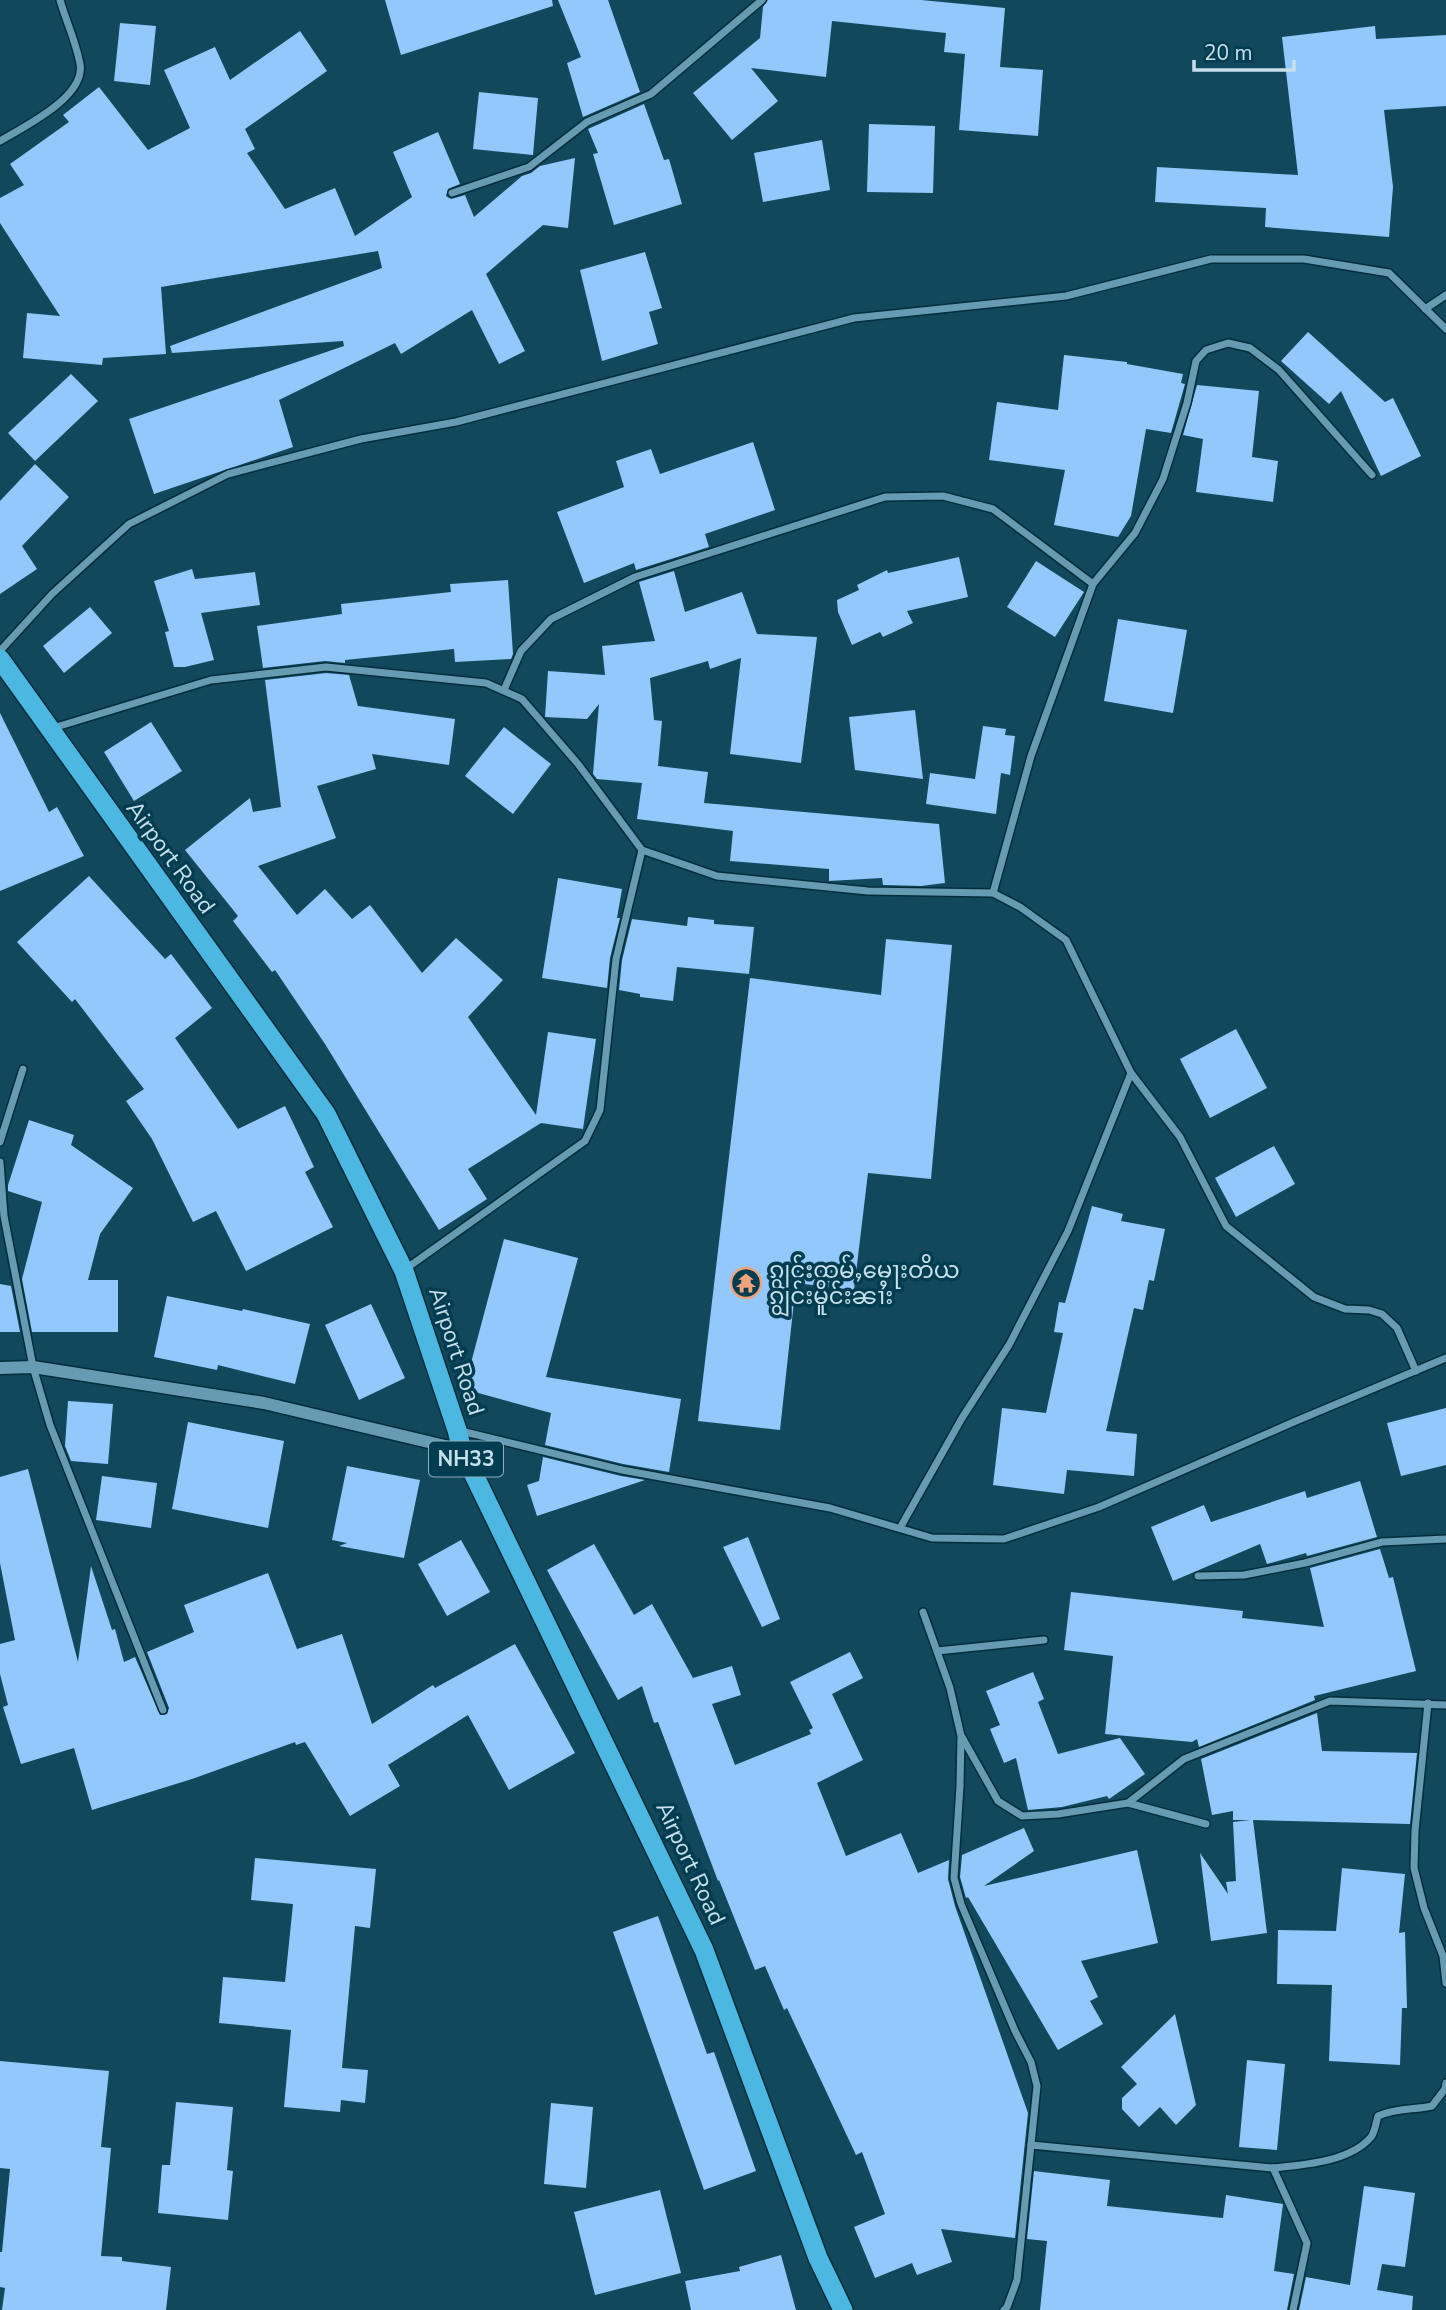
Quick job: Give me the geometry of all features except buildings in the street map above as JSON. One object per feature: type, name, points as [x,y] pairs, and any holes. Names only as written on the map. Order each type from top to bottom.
[{"type":"highway","name":"Airport Road","points":[[0,659],[326,1114],[404,1270],[462,1450],[705,1950],[818,2258],[843,2310]]},
{"type":"street","points":[[0,141],[60,104],[75,84],[81,67],[60,0]]},
{"type":"street","points":[[452,194],[529,167],[587,122],[651,94],[762,0]]},
{"type":"street","points":[[0,651],[52,594],[129,524],[228,474],[361,439],[456,422],[854,318],[1066,296],[1211,259],[1304,259],[1389,273],[1446,330]]},
{"type":"street","points":[[1425,309],[1446,295]]},
{"type":"street","points":[[993,893],[1031,756],[1093,584],[1135,533],[1163,479],[1187,402],[1196,361],[1206,350],[1228,343],[1250,348],[1279,370],[1372,475]]},
{"type":"street","points":[[504,690],[521,651],[551,620],[563,613],[635,577],[885,497],[943,496],[993,509],[1093,584]]},
{"type":"street","points":[[50,729],[211,680],[326,667],[486,683],[523,699],[578,764],[642,850],[717,876],[868,891],[993,893],[1020,907],[1066,940],[1131,1073],[1180,1137],[1226,1226],[1314,1297],[1345,1309],[1382,1314],[1397,1328],[1416,1371]]},
{"type":"street","points":[[404,1270],[585,1141],[600,1110],[616,959],[642,850]]},
{"type":"street","points":[[0,1142],[23,1069]]},
{"type":"street","points":[[900,1528],[962,1418],[1009,1345],[1063,1242],[1131,1073]]},
{"type":"street","points":[[0,1162],[4,1216],[33,1367],[50,1425],[163,1710]]},
{"type":"street","points":[[457,1430],[622,1470],[830,1508],[932,1538],[1004,1539],[1099,1507],[1446,1358]]},
{"type":"street","points":[[0,1368],[33,1367],[264,1403],[462,1450]]},
{"type":"street","points":[[1198,1576],[1244,1575],[1305,1563],[1382,1542],[1446,1539]]},
{"type":"street","points":[[923,1612],[950,1688],[961,1736],[954,1878],[961,1903],[1015,2031],[1031,2062],[1037,2086],[1017,2280],[1004,2310]]},
{"type":"street","points":[[937,1651],[1044,1640]]},
{"type":"street","points":[[1128,1803],[1184,1759],[1330,1701],[1446,1705]]},
{"type":"street","points":[[1428,1703],[1415,1831],[1414,1868],[1424,1908],[1443,1956],[1446,1983]]},
{"type":"street","points":[[961,1736],[998,1801],[1023,1816],[1058,1814],[1128,1803],[1206,1824]]},
{"type":"street","points":[[1031,2145],[1273,2168],[1303,2165],[1335,2159],[1358,2147],[1371,2136],[1378,2116],[1391,2110],[1412,2111],[1432,2106],[1445,2089],[1446,2083]]},
{"type":"street","points":[[1273,2168],[1307,2243],[1293,2310]]},
{"type":"place","name":"ၵျွင်းထမ်ႇမေႃးတိယ ၵျွင်းမိူင်းၼၢႆး","points":[[746,1283]]}]
